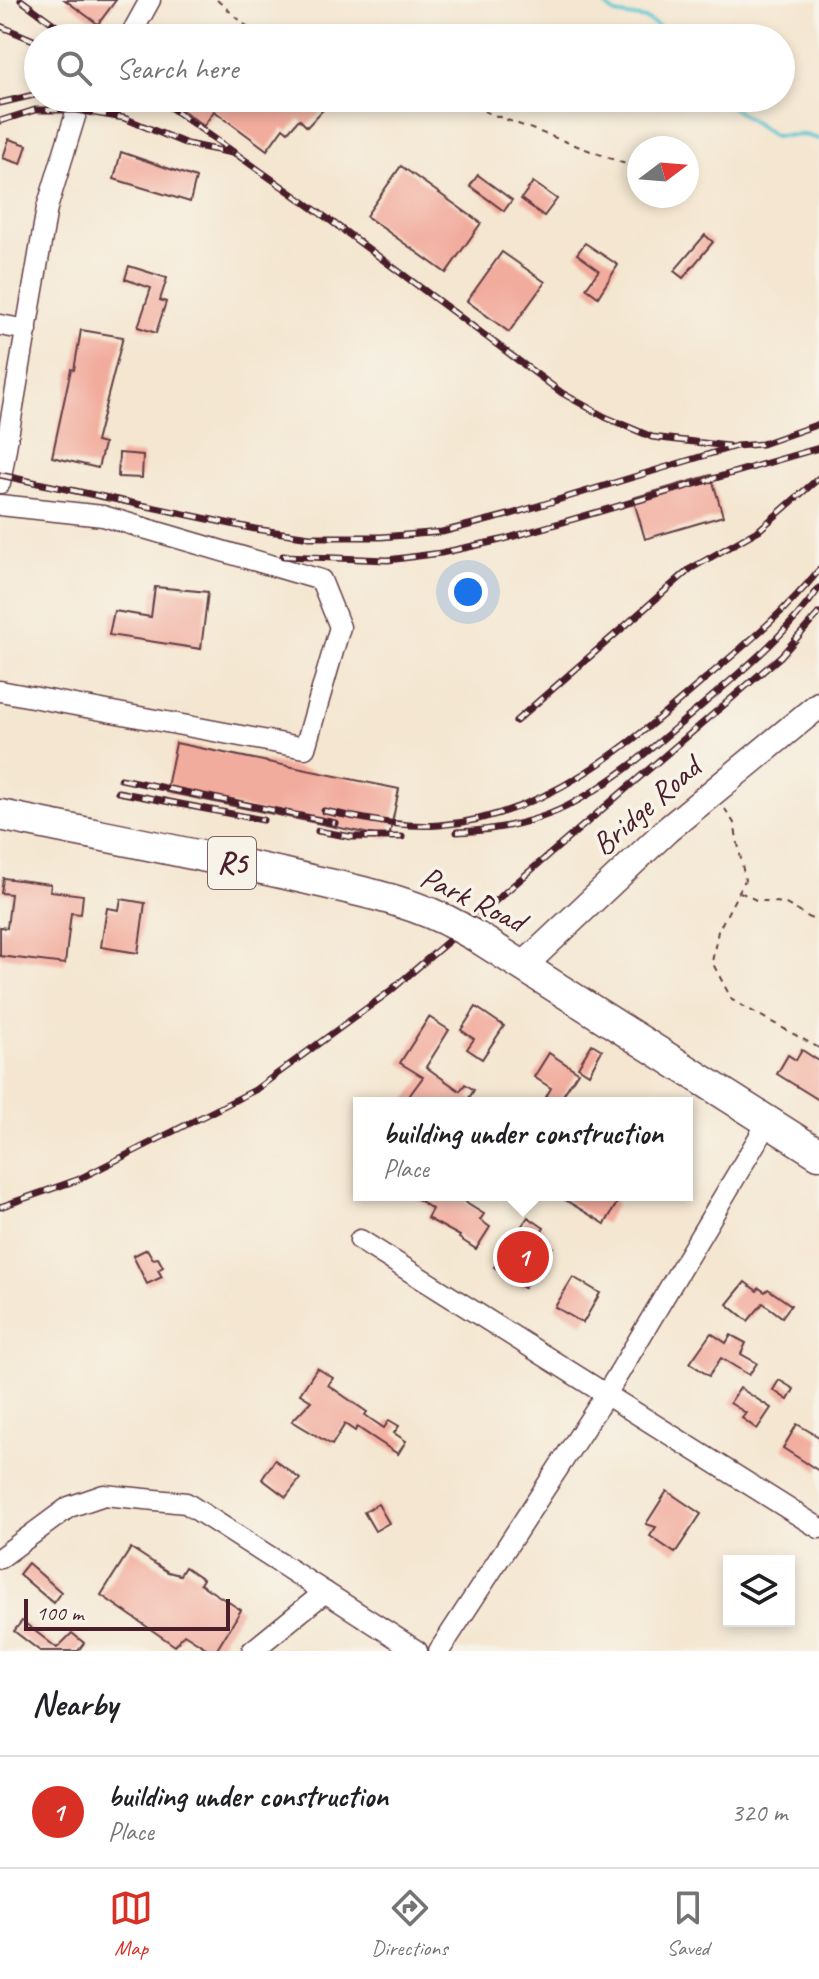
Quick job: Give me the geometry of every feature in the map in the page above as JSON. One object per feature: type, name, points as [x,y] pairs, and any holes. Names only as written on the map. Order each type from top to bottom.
[{"type":"highway","name":"Park Road","points":[[0,815],[266,870],[432,911],[524,965],[819,1154]]},
{"type":"main road","name":"Bridge Road","points":[[524,965],[667,830],[819,705]]},
{"type":"street","points":[[137,24],[150,0]]},
{"type":"street","points":[[0,483],[47,208],[76,112]]},
{"type":"street","points":[[0,325],[27,330]]},
{"type":"street","points":[[0,505],[103,516],[321,580],[340,627],[305,748],[0,691]]},
{"type":"street","points":[[439,1651],[607,1393],[768,1122]]},
{"type":"street","points":[[360,1240],[819,1528]]},
{"type":"street","points":[[0,1558],[69,1507],[104,1495],[186,1503],[417,1651]]},
{"type":"street","points":[[252,1651],[325,1592]]},
{"type":"path","points":[[217,0],[244,24]]},
{"type":"path","points":[[486,112],[627,165]]},
{"type":"path","points":[[714,791],[734,823],[745,880],[718,931],[712,962],[732,1000],[819,1048]]},
{"type":"path","points":[[739,891],[756,900],[784,903],[819,923]]},
{"type":"building","points":[[65,0],[116,0],[98,24]]},
{"type":"building","points":[[185,112],[213,112],[204,126]]},
{"type":"building","points":[[215,112],[321,112],[307,127],[299,119],[288,132],[283,128],[267,150]]},
{"type":"building","points":[[9,139],[27,145],[21,164],[3,158]]},
{"type":"building","points":[[121,152],[196,178],[190,202],[114,179]]},
{"type":"building","points":[[401,166],[481,223],[446,273],[366,216]]},
{"type":"building","points":[[478,175],[512,200],[504,211],[470,186]]},
{"type":"building","points":[[533,182],[557,199],[544,216],[521,199]]},
{"type":"building","points":[[705,235],[713,242],[683,278],[674,271]]},
{"type":"building","points":[[585,243],[618,265],[598,297],[586,288],[599,270],[577,254]]},
{"type":"building","points":[[502,252],[545,282],[509,332],[467,301]]},
{"type":"building","points":[[129,266],[167,278],[160,300],[166,302],[156,333],[138,327],[151,288],[125,279]]},
{"type":"building","points":[[81,330],[123,337],[96,442],[104,444],[98,468],[52,457]]},
{"type":"building","points":[[119,453],[143,455],[142,478],[118,477]]},
{"type":"building","points":[[711,475],[723,516],[645,539],[633,498]]},
{"type":"building","points":[[155,587],[208,592],[201,649],[109,635],[114,611],[151,617]]},
{"type":"building","points":[[176,743],[399,789],[389,838],[166,792]]},
{"type":"building","points":[[3,878],[51,884],[50,891],[83,895],[81,914],[71,913],[65,964],[0,956],[0,927],[7,928],[11,894],[1,893]]},
{"type":"building","points":[[121,899],[145,903],[138,953],[101,947],[107,908],[119,910]]},
{"type":"building","points":[[476,1007],[504,1026],[482,1059],[467,1049],[474,1039],[461,1030]]},
{"type":"building","points":[[429,1017],[449,1030],[426,1067],[460,1091],[465,1084],[474,1090],[470,1097],[408,1097],[423,1077],[400,1063]]},
{"type":"building","points":[[592,1044],[602,1050],[589,1074],[578,1067]]},
{"type":"building","points":[[802,1050],[819,1061],[819,1100],[777,1074],[788,1055],[796,1060]]},
{"type":"building","points":[[549,1053],[578,1072],[562,1097],[546,1097],[551,1088],[534,1077]]},
{"type":"building","points":[[421,1201],[467,1201],[484,1214],[480,1220],[490,1227],[476,1249],[460,1236],[427,1218],[432,1209]]},
{"type":"building","points":[[567,1201],[614,1201],[617,1203],[605,1224]]},
{"type":"building","points":[[528,1217],[544,1228],[538,1237],[553,1247],[524,1288],[494,1267]]},
{"type":"building","points":[[147,1249],[163,1267],[158,1270],[162,1277],[147,1284],[133,1256]]},
{"type":"building","points":[[573,1277],[600,1293],[583,1323],[555,1307]]},
{"type":"building","points":[[745,1282],[757,1291],[759,1288],[765,1292],[768,1289],[791,1305],[782,1317],[763,1303],[748,1321],[727,1304]]},
{"type":"building","points":[[711,1333],[726,1343],[731,1335],[746,1343],[741,1354],[757,1363],[749,1375],[721,1358],[709,1376],[690,1363]]},
{"type":"building","points":[[317,1368],[333,1378],[328,1385],[367,1412],[365,1415],[384,1428],[389,1420],[399,1426],[394,1433],[406,1441],[398,1454],[357,1427],[355,1431],[345,1424],[332,1445],[292,1421],[311,1401],[300,1394]]},
{"type":"building","points":[[779,1380],[794,1389],[788,1400],[773,1390]]},
{"type":"building","points":[[740,1388],[771,1408],[757,1429],[742,1418],[746,1413],[730,1403]]},
{"type":"building","points":[[797,1424],[819,1437],[819,1471],[783,1448]]},
{"type":"building","points":[[275,1460],[300,1479],[286,1497],[262,1479]]},
{"type":"building","points":[[667,1491],[701,1514],[675,1553],[650,1536],[656,1527],[646,1524]]},
{"type":"building","points":[[378,1504],[389,1523],[375,1531],[364,1512]]},
{"type":"building","points":[[131,1548],[168,1572],[180,1575],[185,1567],[203,1579],[200,1584],[241,1610],[216,1651],[184,1634],[175,1646],[101,1595]]},
{"type":"building","points":[[28,1563],[61,1592],[53,1603],[19,1574]]},
{"type":"building","points":[[22,1621],[57,1648],[72,1633],[84,1643],[78,1651],[40,1651],[14,1631]]},
{"type":"waterway","points":[[600,0],[615,14],[646,19],[655,24]]},
{"type":"waterway","points":[[739,112],[774,136],[804,135],[819,139]]},
{"type":"railway","points":[[21,0],[54,24]]},
{"type":"railway","points":[[0,26],[24,36]]},
{"type":"railway","points":[[0,103],[24,97]]},
{"type":"railway","points":[[0,121],[29,112]]},
{"type":"railway","points":[[89,112],[124,118],[187,144],[232,153]]},
{"type":"railway","points":[[177,112],[331,221],[562,393],[605,417],[652,437],[728,446]]},
{"type":"railway","points":[[0,475],[255,529],[310,537],[381,537],[442,532],[508,515],[736,446],[762,444],[819,424]]},
{"type":"railway","points":[[283,556],[388,560],[441,553],[501,540],[819,448]]},
{"type":"railway","points":[[516,721],[690,569],[759,530],[819,478]]},
{"type":"railway","points":[[324,811],[395,824],[439,825],[478,819],[549,793],[615,753],[646,729],[765,627],[819,570]]},
{"type":"railway","points":[[457,832],[533,820],[591,793],[651,749],[727,684],[791,623],[819,588]]},
{"type":"railway","points":[[0,1207],[77,1180],[255,1090],[389,992],[781,656],[819,613]]},
{"type":"railway","points":[[121,779],[335,823]]},
{"type":"railway","points":[[118,792],[263,820]]},
{"type":"railway","points":[[318,831],[352,837],[402,837]]},
{"type":"place","name":"building under construction","points":[[523,1257]]}]
